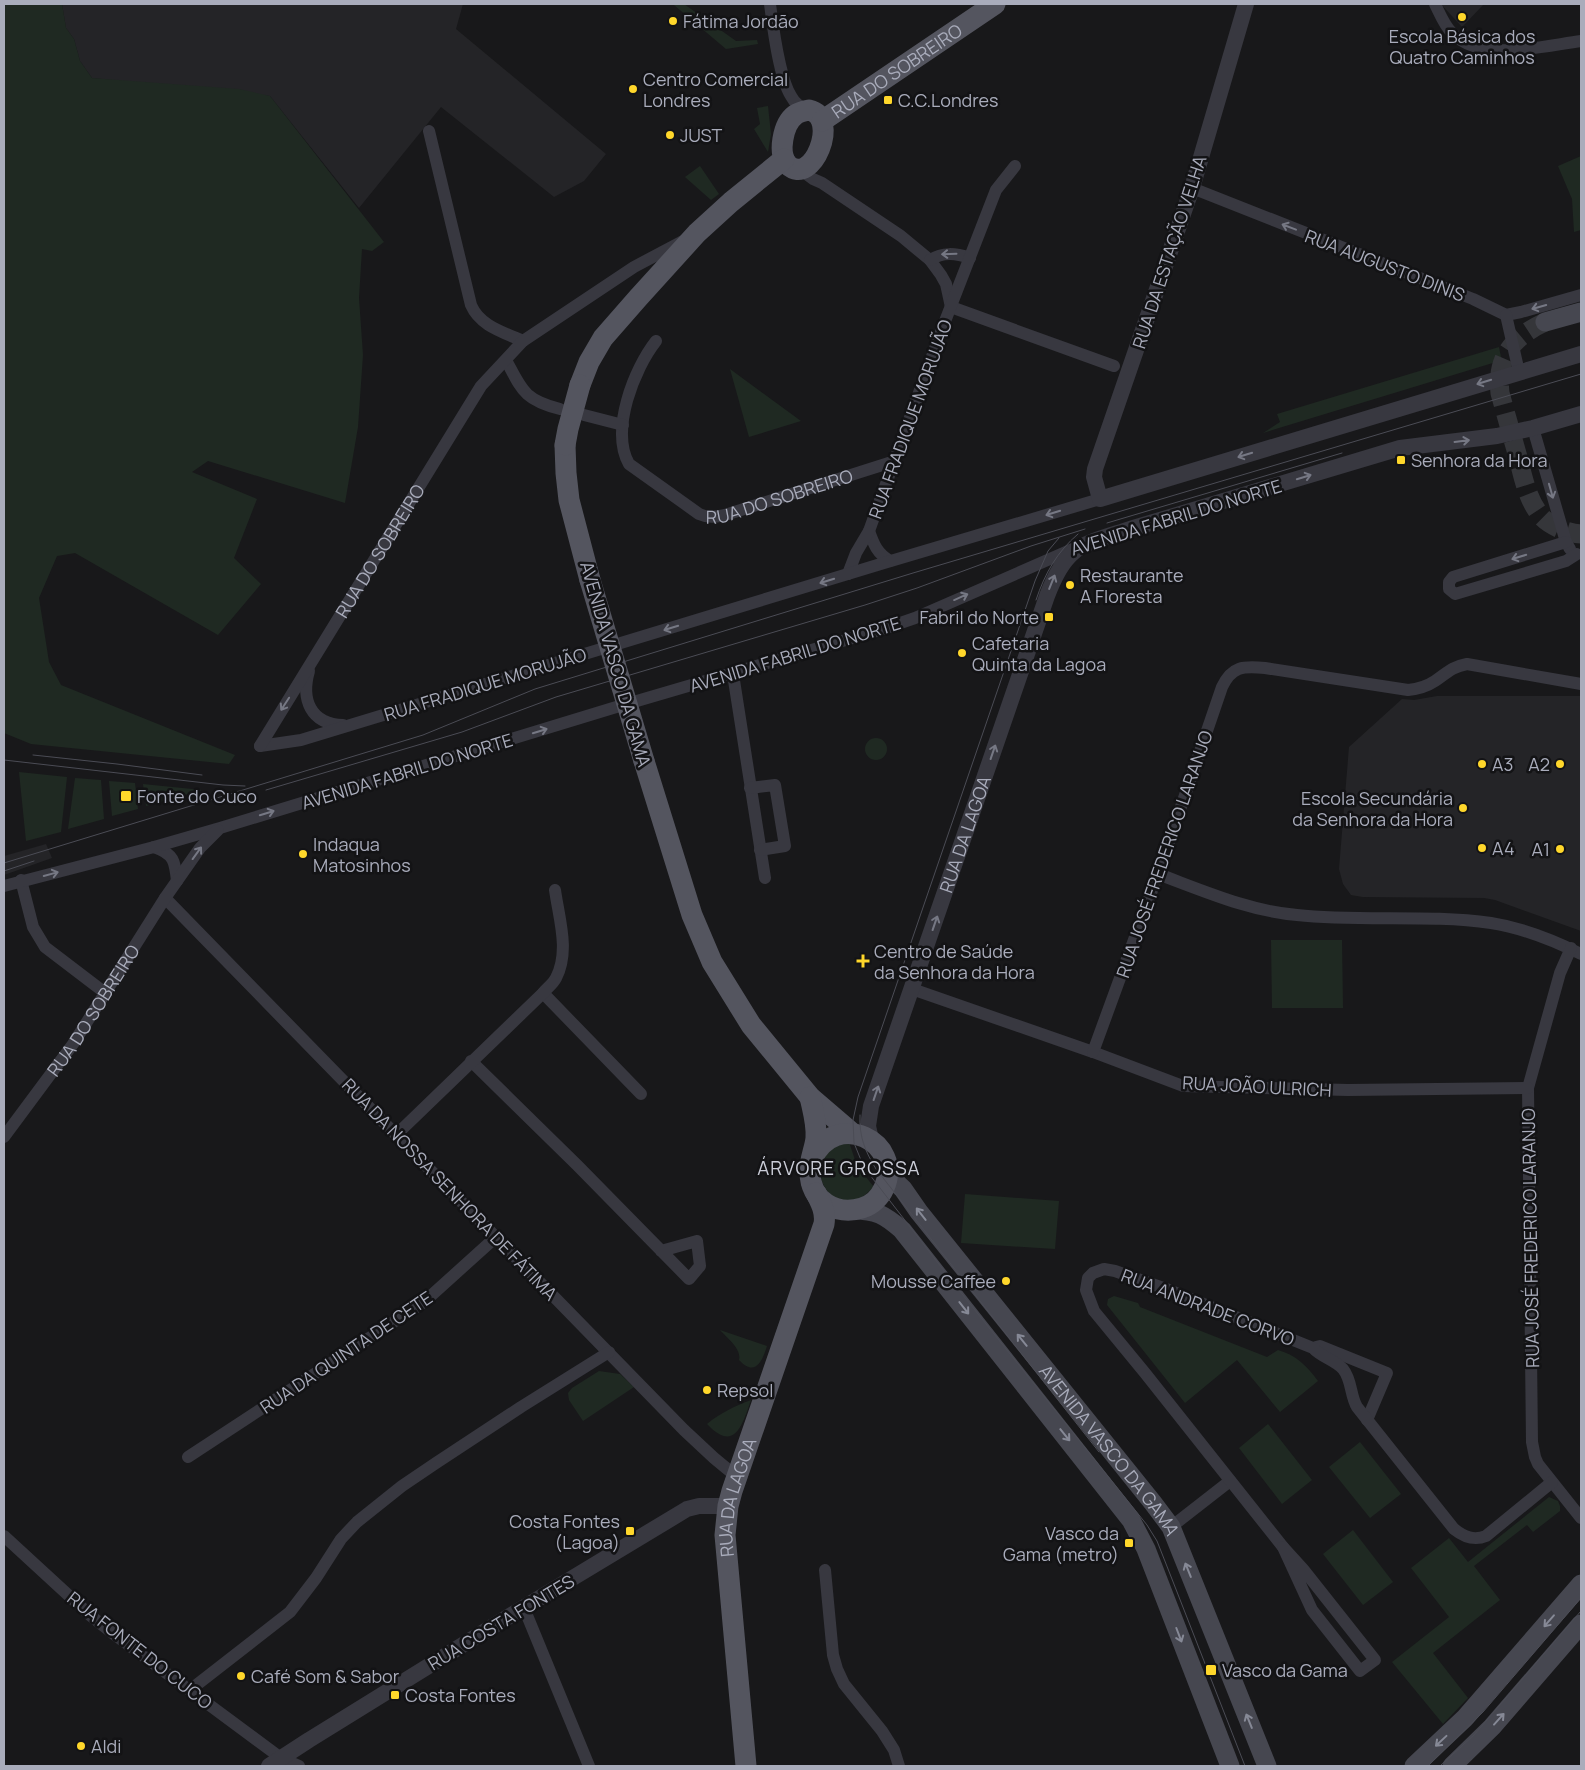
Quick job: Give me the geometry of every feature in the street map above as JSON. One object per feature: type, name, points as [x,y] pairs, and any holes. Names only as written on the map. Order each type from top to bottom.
[{"type":"main road","name":"RUA DO SOBREIRO","points":[[815,116],[996,4]]},
{"type":"main road","points":[[802,111],[815,116],[822,138],[818,154],[800,162],[783,142],[788,124],[794,116],[802,111]]},
{"type":"main road","name":"RUA DO SOBREIRO","points":[[697,234],[731,202],[800,162]]},
{"type":"main road","name":"AVENIDA VASCO DA GAMA","points":[[697,234],[604,338],[589,362],[580,385],[565,445],[569,500],[590,580],[692,916],[712,962],[728,991],[751,1025],[810,1097],[862,1137],[879,1147],[884,1156],[888,1174],[903,1189],[919,1212],[1153,1503],[1170,1528],[1267,1766]]},
{"type":"main road","points":[[1545,322],[1581,312]]},
{"type":"main road","name":"AVENIDA VASCO DA GAMA","points":[[810,1097],[816,1121],[816,1138],[810,1171],[811,1182],[816,1193],[823,1202],[834,1208],[845,1211],[877,1212],[902,1230],[1074,1445],[1131,1520],[1146,1550],[1230,1766]]},
{"type":"main road","points":[[812,1159],[820,1145],[827,1139],[839,1134],[862,1137]]},
{"type":"main road","points":[[854,1210],[867,1206],[876,1200],[882,1192],[888,1174]]},
{"type":"main road","name":"RUA DA LAGOA","points":[[746,1766],[725,1535],[728,1506],[825,1216],[816,1193]]},
{"type":"main road","name":"RUA DA LAGOA","points":[[818,1240],[837,1218],[854,1210]]},
{"type":"main road","points":[[1414,1766],[1465,1718],[1581,1584]]},
{"type":"main road","points":[[1452,1766],[1492,1727],[1581,1624]]},
{"type":"street","points":[[770,4],[772,26],[785,81],[789,114],[788,124]]},
{"type":"street","name":"RUA DA ESTAÇÃO VELHA","points":[[1100,499],[1094,477],[1095,469],[1192,188],[1246,4]]},
{"type":"street","points":[[1435,4],[1444,24],[1452,33],[1462,42],[1478,48],[1490,51],[1504,51],[1581,41]]},
{"type":"street","points":[[785,81],[796,103],[815,116]]},
{"type":"street","points":[[428,131],[471,305],[475,314],[481,321],[523,341]]},
{"type":"street","points":[[800,162],[822,182]]},
{"type":"street","name":"RUA FRADIQUE MORUJÃO","points":[[800,162],[813,179],[822,182],[901,236],[930,260],[946,284],[950,308]]},
{"type":"street","name":"RUA FRADIQUE MORUJÃO","points":[[848,574],[868,531],[895,462],[950,308],[996,190],[1015,166]]},
{"type":"street","name":"RUA AUGUSTO DINIS","points":[[1192,188],[1473,299],[1506,315]]},
{"type":"street","name":"RUA DO SOBREIRO","points":[[260,746],[481,386],[523,341],[634,267],[697,234]]},
{"type":"street","points":[[930,260],[943,254],[952,253],[970,258]]},
{"type":"street","name":"RUA DO SOBREIRO","points":[[634,267],[646,262],[655,263],[658,272],[652,283]]},
{"type":"street","points":[[1519,372],[1506,315],[1581,295]]},
{"type":"street","name":"RUA FRADIQUE MORUJÃO","points":[[950,308],[1114,366]]},
{"type":"street","name":"RUA DO SOBREIRO","points":[[656,341],[645,356],[637,372],[626,407],[623,425],[623,448],[629,464],[699,514],[705,517],[725,515],[895,462]]},
{"type":"street","points":[[890,561],[1581,354]]},
{"type":"street","points":[[506,360],[520,386],[526,393],[541,404],[560,409]]},
{"type":"street","name":"AVENIDA FABRIL DO NORTE","points":[[4,886],[220,828],[613,708],[883,630],[1090,542],[1400,448],[1497,436],[1581,414]]},
{"type":"street","points":[[584,415],[623,425]]},
{"type":"street","points":[[1533,428],[1566,542],[1572,551],[1579,554]]},
{"type":"street","name":"RUA FRADIQUE MORUJÃO","points":[[868,531],[875,548],[890,561]]},
{"type":"street","name":"RUA DA LAGOA","points":[[862,1137],[868,1126],[871,1106],[1054,577],[1069,554],[1090,542]]},
{"type":"street","points":[[1566,542],[1453,577],[1449,582],[1449,589],[1455,594],[1566,561],[1579,554]]},
{"type":"street","name":"RUA FRADIQUE MORUJÃO","points":[[260,746],[301,740],[890,561]]},
{"type":"street","name":"RUA FRADIQUE MORUJÃO","points":[[311,664],[306,693],[308,704],[319,718],[328,723],[351,725]]},
{"type":"street","name":"RUA JOSÉ FREDERICO LARANJO","points":[[1092,1052],[1158,874],[1222,687],[1226,679],[1236,670],[1246,667],[1308,674],[1408,690],[1426,686],[1450,669],[1467,664],[1581,684]]},
{"type":"street","points":[[734,674],[765,878]]},
{"type":"street","points":[[750,788],[775,785],[785,846],[760,850]]},
{"type":"street","name":"RUA DO SOBREIRO","points":[[4,1137],[72,1044],[104,992],[200,848],[220,828]]},
{"type":"street","points":[[154,847],[165,851],[172,859],[176,868],[177,881]]},
{"type":"street","points":[[1158,874],[1257,909],[1295,915],[1346,919],[1464,920],[1493,923],[1545,937],[1576,951]]},
{"type":"street","points":[[21,880],[33,927],[45,947],[104,992]]},
{"type":"street","points":[[397,1134],[555,980],[561,966],[564,949],[554,890]]},
{"type":"street","name":"RUA DA NOSSA SENHORA DE FÁTIMA","points":[[166,898],[609,1352],[714,1458],[737,1477]]},
{"type":"street","name":"RUA JOSÉ FREDERICO LARANJO","points":[[1576,951],[1560,973],[1528,1088],[1532,1442],[1535,1457],[1581,1518]]},
{"type":"street","name":"RUA JOÃO ULRICH","points":[[912,989],[1183,1086],[1348,1090],[1528,1088]]},
{"type":"street","points":[[543,993],[641,1094]]},
{"type":"street","points":[[472,1061],[661,1251]]},
{"type":"street","name":"RUA DA QUINTA DE CETE","points":[[188,1457],[424,1302],[496,1237]]},
{"type":"street","name":"RUA ANDRADE CORVO","points":[[1283,1547],[1312,1610],[1360,1671],[1374,1660],[1303,1569],[1283,1547],[1094,1312],[1086,1290],[1088,1278],[1093,1272],[1104,1269],[1115,1271],[1169,1290],[1313,1348],[1343,1370],[1348,1379],[1353,1400],[1367,1420],[1459,1533],[1479,1539],[1486,1536],[1552,1482]]},
{"type":"street","points":[[1313,1348],[1320,1346],[1387,1373],[1367,1420]]},
{"type":"street","points":[[190,1690],[290,1612],[316,1578],[341,1539],[363,1517],[402,1486],[436,1463],[520,1407],[609,1352]]},
{"type":"street","points":[[1170,1528],[1230,1481]]},
{"type":"street","name":"RUA COSTA FONTES","points":[[275,1762],[687,1509],[698,1506],[728,1506]]},
{"type":"street","name":"RUA FONTE DO CUCO","points":[[4,1536],[91,1616],[190,1690],[275,1762],[299,1766]]},
{"type":"street","points":[[825,1570],[833,1655],[837,1669],[844,1684],[882,1731],[894,1750],[899,1766]]},
{"type":"street","points":[[524,1608],[589,1766]]},
{"type":"shaded area","points":[[4,4],[62,4],[66,28],[74,39],[80,61],[92,78],[239,89],[270,96],[384,242],[372,251],[362,249],[359,298],[363,355],[358,427],[345,503],[208,461],[192,472],[257,499],[234,558],[261,584],[218,635],[75,553],[57,556],[39,598],[49,662],[61,685],[235,755],[229,764],[31,744],[4,733]]},
{"type":"shaded area","points":[[62,4],[463,4],[456,29],[606,154],[584,181],[554,197],[441,107],[359,208],[270,96],[92,78],[80,61],[74,39],[66,28]]},
{"type":"shaded area","points":[[684,4],[736,41],[757,40],[758,44],[726,49],[674,5]]},
{"type":"shaded area","name":"Escola Básica dos Quatro Caminhos","points":[[1441,4],[1484,4],[1462,27]]},
{"type":"shaded area","points":[[768,106],[771,134],[768,152],[754,129],[760,124],[757,108]]},
{"type":"shaded area","points":[[1581,156],[1581,230],[1574,232],[1572,199],[1558,166]]},
{"type":"shaded area","points":[[700,166],[719,194],[711,200],[685,177]]},
{"type":"shaded area","points":[[1499,347],[1501,357],[1496,362],[1263,433],[1280,422],[1277,414]]},
{"type":"shaded area","points":[[730,369],[801,421],[749,437]]},
{"type":"shaded area","name":"Escola Secundária da Senhora da Hora","points":[[1437,696],[1581,696],[1581,931],[1495,900],[1484,898],[1363,897],[1351,895],[1343,884],[1339,869],[1349,747],[1402,699],[1414,700]]},
{"type":"shaded area","points":[[876,738],[884,741],[887,749],[884,757],[876,760],[868,757],[865,749],[868,741]]},
{"type":"shaded area","points":[[19,772],[67,777],[61,832],[26,841]]},
{"type":"shaded area","points":[[75,778],[101,780],[104,819],[68,829]]},
{"type":"shaded area","points":[[109,781],[135,783],[138,809],[112,816]]},
{"type":"shaded area","points":[[143,784],[202,790],[146,806]]},
{"type":"shaded area","points":[[46,844],[52,858],[4,875],[4,856]]},
{"type":"shaded area","points":[[1271,940],[1342,940],[1343,1008],[1272,1008]]},
{"type":"shaded area","points":[[849,1142],[857,1166],[874,1187],[859,1200],[840,1200],[833,1197],[824,1186],[821,1178],[820,1171],[823,1157],[828,1151]]},
{"type":"shaded area","points":[[965,1194],[1059,1201],[1055,1249],[961,1243]]},
{"type":"shaded area","points":[[1114,1296],[1138,1303],[1140,1307],[1267,1357],[1278,1350],[1284,1352],[1301,1362],[1318,1381],[1280,1412],[1237,1360],[1185,1403],[1107,1305],[1108,1299]]},
{"type":"shaded area","points":[[720,1330],[767,1346],[760,1362],[754,1367],[745,1365],[739,1360],[736,1348]]},
{"type":"shaded area","points":[[599,1371],[620,1374],[634,1387],[583,1421],[569,1400],[568,1393],[572,1388]]},
{"type":"shaded area","points":[[751,1400],[741,1426],[731,1436],[717,1433],[707,1424],[728,1410]]},
{"type":"shaded area","points":[[1268,1424],[1312,1480],[1282,1504],[1239,1448]]},
{"type":"shaded area","points":[[1360,1442],[1401,1494],[1370,1518],[1329,1467]]},
{"type":"shaded area","points":[[1549,1497],[1558,1501],[1560,1511],[1533,1532],[1527,1525],[1474,1566],[1500,1600],[1433,1653],[1468,1698],[1443,1724],[1392,1662],[1449,1617],[1411,1568],[1449,1538],[1468,1562]]},
{"type":"shaded area","points":[[1353,1530],[1393,1582],[1363,1605],[1323,1554]]},
{"type":"tunnel","points":[[1545,322],[1524,334],[1509,350],[1501,369],[1499,380],[1500,393],[1526,487],[1532,502],[1540,515],[1553,526],[1581,534]]},
{"type":"tram line","points":[[4,863],[423,735],[535,689],[913,573],[1581,374]]},
{"type":"tram line","points":[[1107,523],[1342,453]]},
{"type":"tram line","points":[[266,790],[462,732],[556,697],[865,605],[1031,546],[1085,529]]},
{"type":"tram line","points":[[1036,600],[1052,564],[1078,534]]},
{"type":"tram line","points":[[1059,538],[1048,551],[1035,581],[858,1097],[853,1120],[854,1143],[863,1165],[873,1179],[962,1294],[1147,1525],[1157,1541],[1245,1766]]},
{"type":"tram line","points":[[33,755],[202,775]]},
{"type":"tram line","points":[[4,760],[245,786]]},
{"type":"tram line","points":[[4,871],[34,861]]},
{"type":"tram line","points":[[860,1115],[864,1144],[876,1169],[1099,1452]]},
{"type":"tram line","points":[[1428,1766],[1483,1712],[1581,1598]]},
{"type":"tram line","points":[[1440,1766],[1474,1735],[1581,1611]]},
{"type":"place","name":"Escola Básica dos Quatro Caminhos","points":[[1462,17]]},
{"type":"place","name":"Fátima Jordão","points":[[673,21]]},
{"type":"place","name":"Centro Comercial Londres","points":[[633,89]]},
{"type":"place","name":"C.C.Londres","points":[[888,100]]},
{"type":"place","name":"JUST","points":[[670,135]]},
{"type":"place","name":"Senhora da Hora","points":[[1401,460]]},
{"type":"place","name":"Restaurante A Floresta","points":[[1070,585]]},
{"type":"place","name":"Fabril do Norte","points":[[1049,617]]},
{"type":"place","name":"Cafetaria Quinta da Lagoa","points":[[962,653]]},
{"type":"place","name":"A3","points":[[1482,764]]},
{"type":"place","name":"A2","points":[[1560,764]]},
{"type":"place","name":"Fonte do Cuco","points":[[126,796]]},
{"type":"place","name":"Escola Secundária da Senhora da Hora","points":[[1463,808]]},
{"type":"place","name":"A4","points":[[1482,848]]},
{"type":"place","name":"A1","points":[[1560,849]]},
{"type":"place","name":"Indaqua Matosinhos","points":[[303,854]]},
{"type":"place","name":"Centro de Saúde da Senhora da Hora","points":[[863,961]]},
{"type":"place","name":"Mousse Caffee","points":[[1006,1281]]},
{"type":"place","name":"Repsol","points":[[707,1390]]},
{"type":"place","name":"Costa Fontes (Lagoa)","points":[[630,1531]]},
{"type":"place","name":"Vasco da Gama (metro)","points":[[1129,1543]]},
{"type":"place","name":"Vasco da Gama","points":[[1211,1670]]},
{"type":"place","name":"Café Som & Sabor","points":[[241,1676]]},
{"type":"place","name":"Costa Fontes","points":[[395,1695]]},
{"type":"place","name":"Aldi","points":[[81,1746]]},
{"type":"district","name":"ÁRVORE GROSSA","points":[[839,1168]]}]
